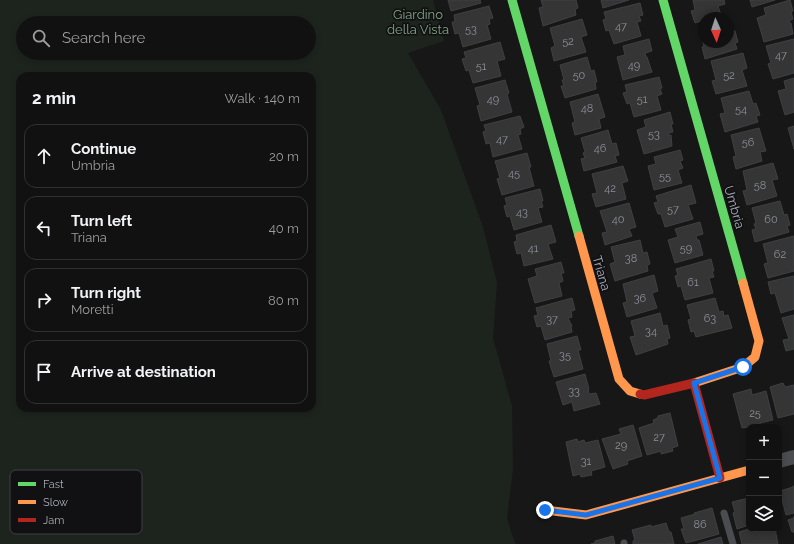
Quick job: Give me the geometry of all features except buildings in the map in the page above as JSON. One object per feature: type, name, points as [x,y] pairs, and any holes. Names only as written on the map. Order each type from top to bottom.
[{"type":"street","name":"Triana","points":[[512,0],[619,379],[630,391],[644,395],[694,383]]},
{"type":"street","name":"Umbria","points":[[663,0],[759,341],[755,357],[743,367],[694,383]]},
{"type":"street","points":[[694,383],[720,478]]},
{"type":"street","points":[[782,460],[794,457]]},
{"type":"street","points":[[545,510],[586,515],[746,471]]},
{"type":"lane","points":[[724,513],[733,544]]},
{"type":"green space","name":"Giardino della Vista","points":[[0,0],[433,0],[444,41],[408,53],[441,110],[483,227],[497,283],[493,338],[512,406],[513,469],[507,518],[516,544],[0,544]]},
{"type":"traffic: fast","points":[[512,0],[579,236]]},
{"type":"traffic: fast","points":[[663,0],[743,283]]},
{"type":"traffic: slow","points":[[579,236],[619,379],[630,391],[640,394]]},
{"type":"traffic: slow","points":[[694,383],[743,367],[755,357],[759,341],[743,283]]},
{"type":"traffic: slow","points":[[545,510],[586,515],[746,471]]},
{"type":"traffic: jam","points":[[640,394],[644,395],[694,383],[720,478]]},
{"type":"route","points":[[545,510],[586,515],[720,478],[694,383],[743,367]]}]
